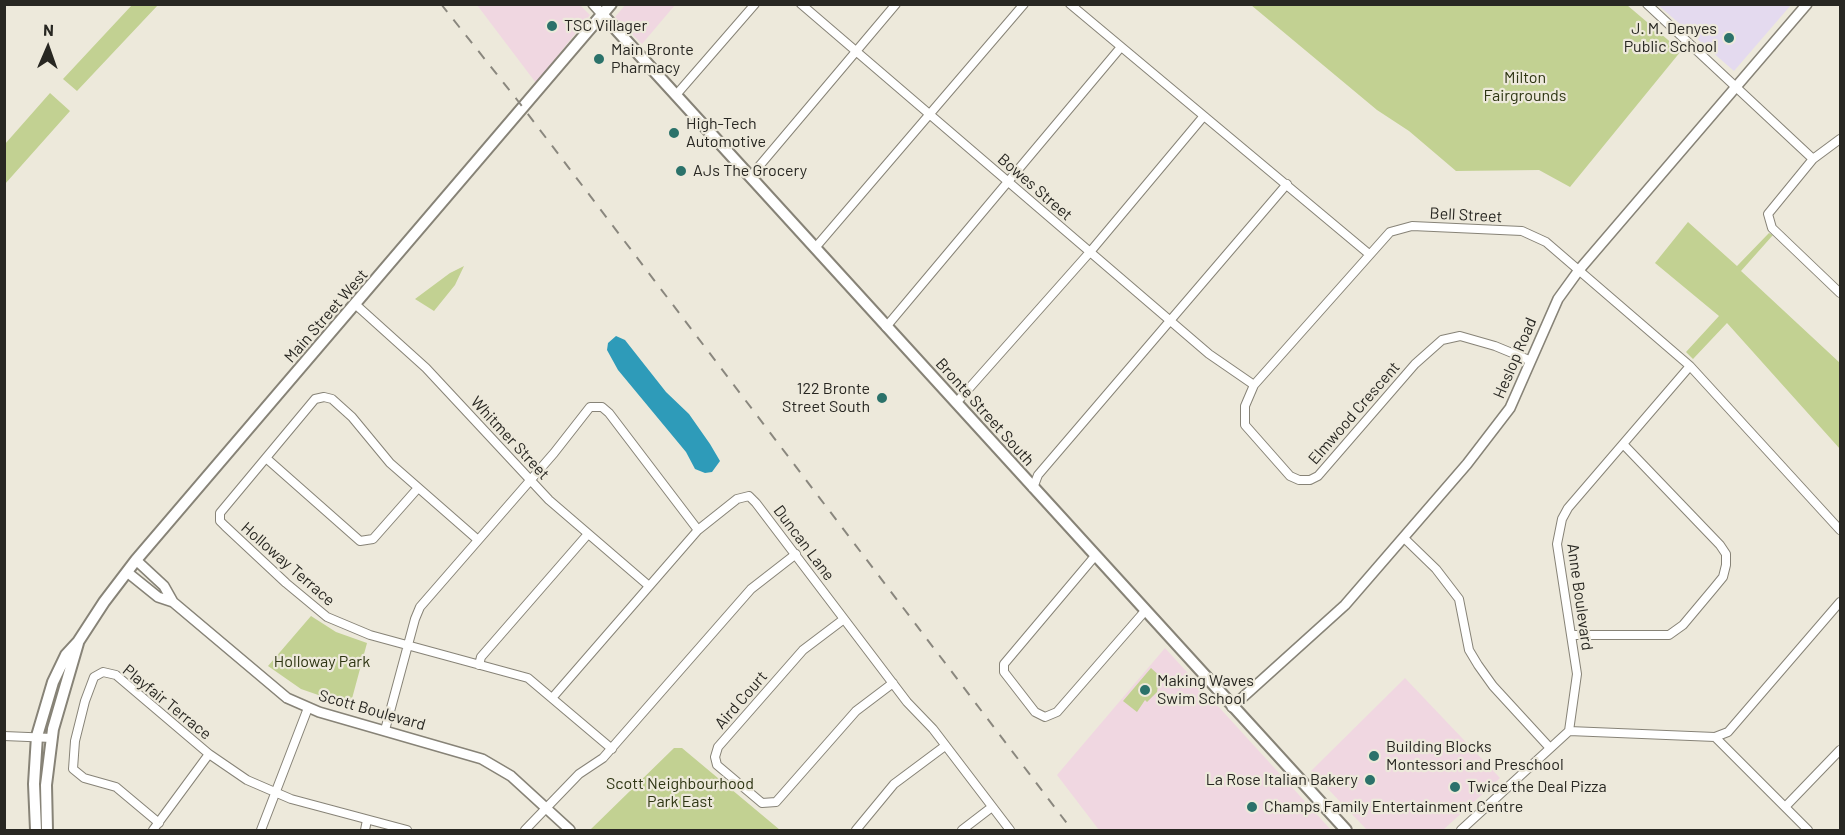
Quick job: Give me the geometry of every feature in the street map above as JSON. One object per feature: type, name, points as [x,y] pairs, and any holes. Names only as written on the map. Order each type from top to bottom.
[{"type":"main road","name":"Main Street West","points":[[36,831],[34,784],[37,736],[57,672],[66,655],[78,642],[136,560],[611,4]]},
{"type":"main road","name":"Bronte Street South","points":[[602,14],[1346,831]]},
{"type":"main road","name":"Main Street West","points":[[47,831],[46,785],[55,717],[75,660],[78,642]]},
{"type":"street","points":[[593,4],[602,14]]},
{"type":"street","points":[[676,95],[755,4]]},
{"type":"street","name":"Bowes Street","points":[[801,4],[1209,354],[1254,385]]},
{"type":"street","points":[[750,177],[896,4]]},
{"type":"street","points":[[815,248],[1024,4]]},
{"type":"street","points":[[1070,4],[1369,254]]},
{"type":"street","points":[[1647,4],[1813,159]]},
{"type":"street","name":"Heslop Road","points":[[1232,707],[1345,605],[1404,538],[1510,408],[1558,299],[1579,270],[1807,4]]},
{"type":"street","points":[[886,327],[1121,47]]},
{"type":"street","points":[[956,403],[1090,252],[1203,117]]},
{"type":"street","points":[[1840,139],[1813,159],[1768,214],[1769,222],[1794,250],[1840,293]]},
{"type":"street","points":[[1033,488],[1038,475],[1287,184]]},
{"type":"street","name":"Bell Street","points":[[1369,254],[1390,232],[1403,226],[1522,231],[1546,242],[1690,366],[1840,530]]},
{"type":"street","name":"Elmwood Crescent","points":[[1369,254],[1254,385],[1248,397],[1243,415],[1250,433],[1290,476],[1299,480],[1310,480],[1318,476],[1415,364],[1442,340],[1460,336],[1495,346],[1530,360]]},
{"type":"street","name":"Whitmer Street","points":[[355,304],[426,368],[530,480],[649,586]]},
{"type":"street","name":"Anne Boulevard","points":[[1569,731],[1577,674],[1573,635],[1557,544],[1559,528],[1568,508],[1690,366]]},
{"type":"street","name":"Holloway Terrace","points":[[478,540],[386,459],[357,421],[328,398],[315,399],[222,509],[220,521],[318,610],[359,632],[528,678],[612,749]]},
{"type":"street","points":[[385,730],[407,645],[420,607],[590,407],[602,407],[698,530]]},
{"type":"street","points":[[1573,635],[1669,635],[1683,625],[1714,588],[1726,565],[1726,554],[1720,545],[1624,445]]},
{"type":"street","points":[[266,458],[360,541],[373,539],[418,488]]},
{"type":"street","name":"Duncan Lane","points":[[553,697],[698,530],[736,500],[748,496],[756,502],[893,683],[1010,831]]},
{"type":"street","points":[[479,665],[481,657],[588,534]]},
{"type":"street","points":[[1404,538],[1436,569],[1459,600],[1469,650],[1478,665],[1493,686],[1550,748]]},
{"type":"street","points":[[525,831],[579,774],[612,749],[751,589],[796,554]]},
{"type":"street","points":[[1095,556],[1005,660],[1004,672],[1035,712],[1045,717],[1057,712],[1145,611]]},
{"type":"street","name":"Scott Boulevard","points":[[136,560],[164,586],[173,602],[273,688],[308,708],[482,759],[511,776],[570,831]]},
{"type":"street","name":"Scott Boulevard","points":[[127,572],[158,597],[173,602]]},
{"type":"street","points":[[1461,831],[1569,731],[1715,737],[1734,726],[1840,602]]},
{"type":"street","name":"Aird Court","points":[[844,619],[803,650],[726,738],[716,750],[717,765],[762,803],[776,802],[856,711],[893,683]]},
{"type":"street","name":"Playfair Terrace","points":[[159,823],[116,787],[84,778],[74,772],[72,765],[79,723],[94,677],[103,672],[116,675],[210,754],[247,780],[276,794],[407,831]]},
{"type":"street","points":[[261,831],[308,708]]},
{"type":"street","points":[[4,736],[52,738]]},
{"type":"street","points":[[1715,737],[1786,806],[1808,831]]},
{"type":"street","points":[[856,831],[894,784],[945,746]]},
{"type":"street","points":[[1786,806],[1840,750]]},
{"type":"street","points":[[153,831],[210,754]]},
{"type":"street","points":[[962,831],[993,807]]},
{"type":"street","points":[[365,831],[368,820]]},
{"type":"shaded area","points":[[626,4],[675,5],[642,44],[615,17]]},
{"type":"shaded area","points":[[477,5],[580,5],[590,15],[536,83]]},
{"type":"shaded area","name":"J. M. Denyes Public School","points":[[1658,5],[1791,5],[1734,71]]},
{"type":"shaded area","points":[[1165,648],[1331,830],[1099,830],[1057,775]]},
{"type":"shaded area","points":[[1405,678],[1500,778],[1443,830],[1367,830],[1311,771]]},
{"type":"green space","points":[[132,5],[158,5],[77,91],[63,79]]},
{"type":"green space","name":"Milton Fairgrounds","points":[[1251,5],[1627,5],[1681,51],[1570,187],[1539,170],[1456,171],[1409,131],[1377,110]]},
{"type":"green space","points":[[50,93],[70,111],[5,184],[5,144]]},
{"type":"green space","points":[[1688,222],[1737,266],[1769,233],[1773,235],[1741,271],[1840,363],[1840,449],[1727,323],[1693,359],[1686,352],[1719,316],[1655,263]]},
{"type":"green space","points":[[464,266],[455,285],[434,311],[415,299],[450,273]]},
{"type":"green space","name":"Holloway Park","points":[[311,616],[336,632],[367,643],[350,706],[301,689],[268,666]]},
{"type":"green space","name":"Making Waves Swim School","points":[[1151,668],[1163,679],[1158,685],[1157,692],[1147,702],[1145,700],[1137,712],[1123,701]]},
{"type":"green space","name":"Scott Neighbourhood Park East","points":[[674,748],[682,748],[780,830],[590,830]]},
{"type":"water","points":[[616,336],[625,340],[666,392],[689,414],[720,461],[712,472],[705,473],[695,469],[686,452],[618,370],[607,350],[608,343]]},
{"type":"railway","points":[[441,4],[518,101],[1072,830]]},
{"type":"place","name":"TSC Villager","points":[[552,26]]},
{"type":"place","name":"J. M. Denyes Public School","points":[[1729,38]]},
{"type":"place","name":"Main Bronte Pharmacy","points":[[599,59]]},
{"type":"place","name":"High-Tech Automotive","points":[[674,133]]},
{"type":"place","name":"AJs The Grocery","points":[[681,171]]},
{"type":"place","name":"122 Bronte Street South","points":[[882,398]]},
{"type":"place","name":"Making Waves Swim School","points":[[1145,690]]},
{"type":"place","name":"Building Blocks Montessori and Preschool","points":[[1374,756]]},
{"type":"place","name":"La Rose Italian Bakery","points":[[1370,780]]},
{"type":"place","name":"Twice the Deal Pizza","points":[[1455,787]]},
{"type":"place","name":"Champs Family Entertainment Centre","points":[[1252,807]]}]
